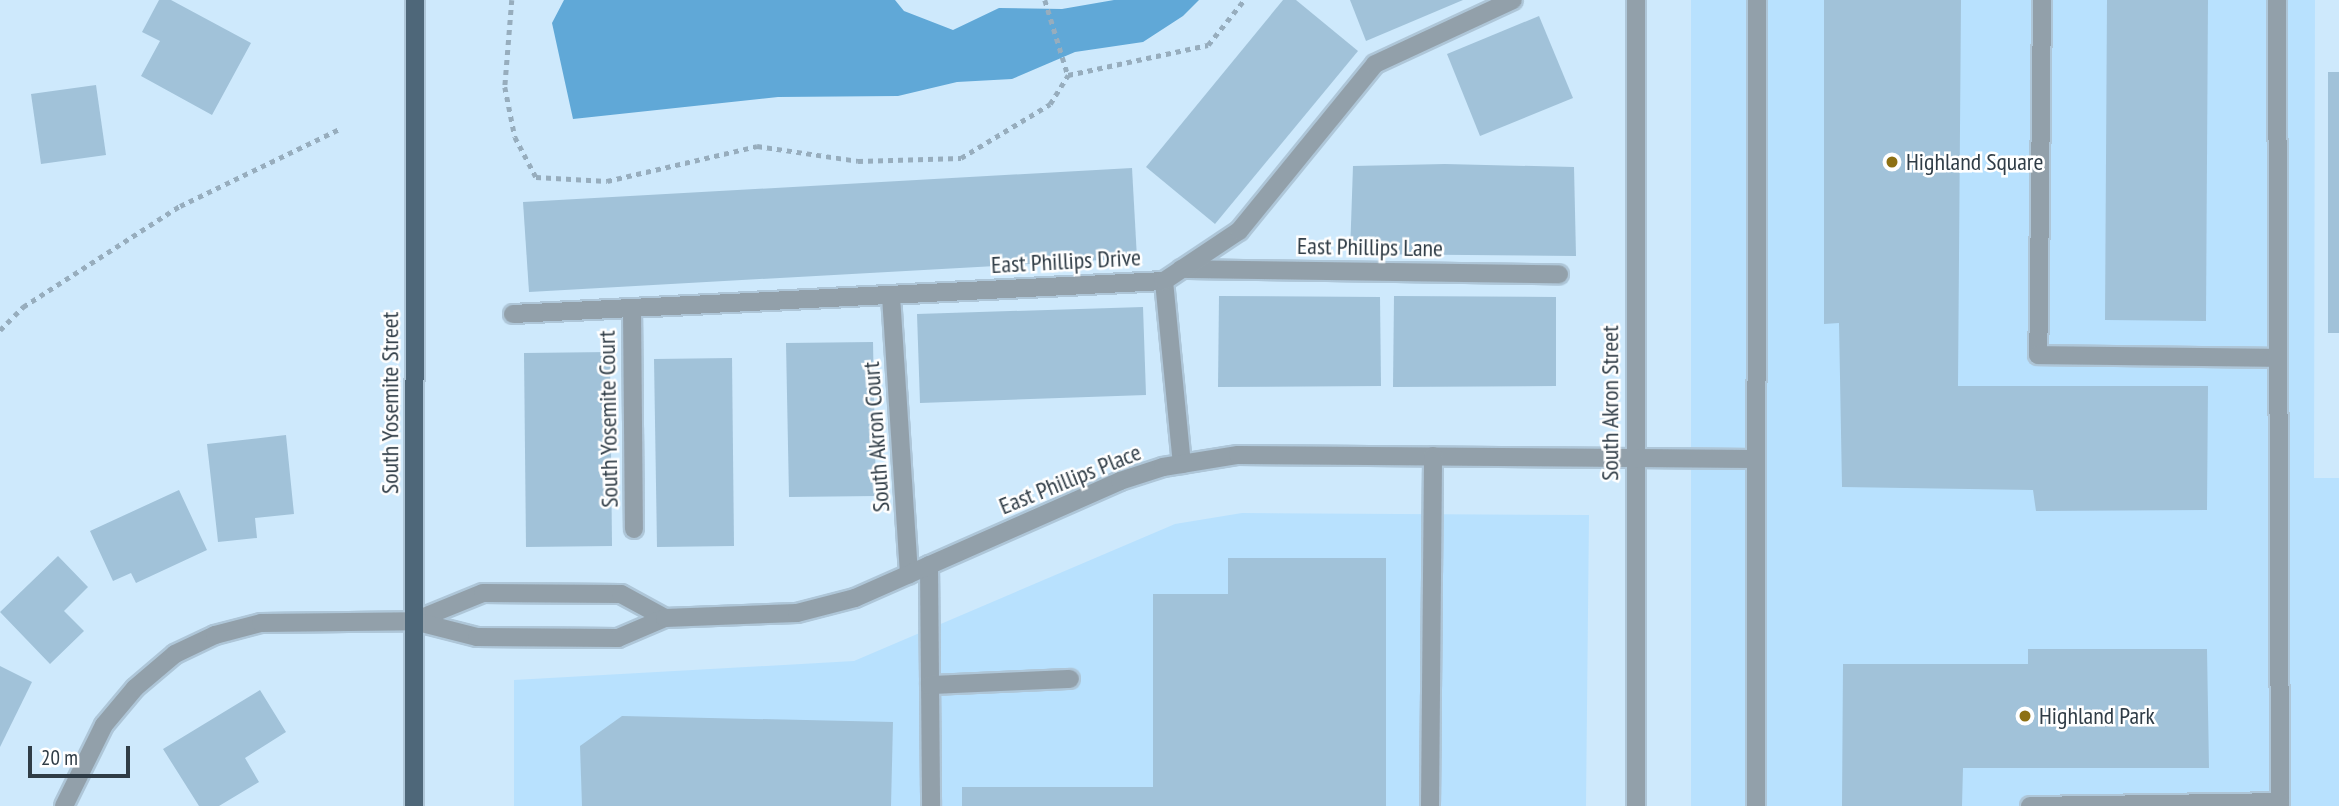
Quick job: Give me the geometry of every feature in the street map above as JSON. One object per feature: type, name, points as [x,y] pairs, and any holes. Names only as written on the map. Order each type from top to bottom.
[{"type":"main road","name":"South Yosemite Street","points":[[414,806],[415,0]]},
{"type":"street","name":"East Phillips Drive","points":[[513,314],[1164,281],[1239,231],[1375,64],[1513,0]]},
{"type":"street","name":"South Akron Street","points":[[1636,0],[1636,806]]},
{"type":"street","points":[[1756,806],[1754,459],[1757,0]]},
{"type":"street","points":[[2042,0],[2038,355],[2278,358]]},
{"type":"street","points":[[2030,806],[2280,804],[2277,0]]},
{"type":"street","name":"East Phillips Lane","points":[[1181,269],[1559,274]]},
{"type":"street","points":[[1164,281],[1182,464]]},
{"type":"street","name":"South Akron Court","points":[[891,296],[909,574]]},
{"type":"street","name":"South Yosemite Court","points":[[632,309],[634,529]]},
{"type":"street","name":"East Phillips Place","points":[[64,806],[104,725],[135,688],[175,654],[215,635],[261,623],[414,621],[477,637],[618,638],[665,618],[797,613],[855,598],[1120,481],[1182,464],[1238,455],[1754,459]]},
{"type":"street","points":[[1430,806],[1433,456]]},
{"type":"street","points":[[929,565],[931,806]]},
{"type":"street","name":"East Phillips Place","points":[[414,621],[483,593],[621,594],[665,618]]},
{"type":"street","points":[[930,685],[1070,678]]},
{"type":"path","points":[[512,0],[505,87],[515,137],[536,177],[607,181],[757,146],[858,160],[961,158],[1050,104],[1068,75],[1208,44],[1244,0]]},
{"type":"path","points":[[1045,0],[1068,75]]},
{"type":"path","points":[[0,330],[23,307],[180,206],[339,129]]},
{"type":"shaded area","points":[[564,0],[895,0],[904,11],[953,30],[999,8],[1062,9],[1114,0],[1199,0],[1183,16],[1143,42],[1075,52],[1012,79],[957,82],[898,96],[778,97],[573,119],[552,23]]},
{"type":"shaded area","points":[[1691,0],[2315,0],[2314,478],[2339,478],[2339,806],[1691,806]]},
{"type":"shaded area","points":[[1242,513],[1589,515],[1586,806],[514,806],[514,680],[854,661],[1175,524]]},
{"type":"building","points":[[159,0],[171,0],[251,43],[212,115],[141,76],[160,41],[142,32]]},
{"type":"building","points":[[1283,0],[1296,0],[1358,51],[1215,224],[1146,167]]},
{"type":"building","points":[[1350,0],[1463,0],[1366,41]]},
{"type":"building","name":"Highland Square","points":[[1824,0],[1961,0],[1958,386],[2208,386],[2207,510],[2036,511],[2033,490],[1842,487],[1839,323],[1824,324]]},
{"type":"building","points":[[2107,0],[2208,0],[2206,321],[2105,320]]},
{"type":"building","points":[[1539,16],[1573,98],[1480,136],[1447,54]]},
{"type":"building","points":[[2328,72],[2339,72],[2339,333],[2328,333]]},
{"type":"building","points":[[96,85],[106,155],[41,164],[31,94]]},
{"type":"building","points":[[1445,164],[1574,167],[1576,256],[1350,254],[1353,166]]},
{"type":"building","points":[[1132,168],[1137,258],[529,292],[523,202]]},
{"type":"building","points":[[1219,296],[1380,297],[1381,386],[1218,387]]},
{"type":"building","points":[[1394,296],[1556,297],[1556,386],[1393,387]]},
{"type":"building","points":[[1143,307],[1146,395],[920,403],[917,314]]},
{"type":"building","points":[[873,342],[876,496],[789,497],[786,343]]},
{"type":"building","points":[[610,352],[612,546],[526,547],[524,353]]},
{"type":"building","points":[[732,358],[734,546],[657,547],[654,359]]},
{"type":"building","points":[[286,435],[294,514],[255,518],[257,538],[218,542],[207,444]]},
{"type":"building","points":[[179,490],[207,550],[136,583],[131,573],[113,581],[90,531]]},
{"type":"building","points":[[58,556],[88,587],[64,611],[84,631],[50,664],[0,612]]},
{"type":"building","points":[[1228,558],[1386,558],[1386,806],[962,806],[962,787],[1153,787],[1153,594],[1228,594]]},
{"type":"building","name":"Highland Park","points":[[2028,649],[2207,649],[2209,768],[1963,768],[1962,806],[1842,806],[1843,664],[2028,664]]},
{"type":"building","points":[[0,666],[32,682],[0,747]]},
{"type":"building","points":[[260,690],[286,732],[245,758],[259,782],[219,806],[199,806],[163,749]]},
{"type":"building","points":[[622,716],[893,722],[891,806],[582,806],[580,746]]},
{"type":"place","name":"Highland Square","points":[[1892,162]]},
{"type":"place","name":"Highland Park","points":[[2025,716]]}]
